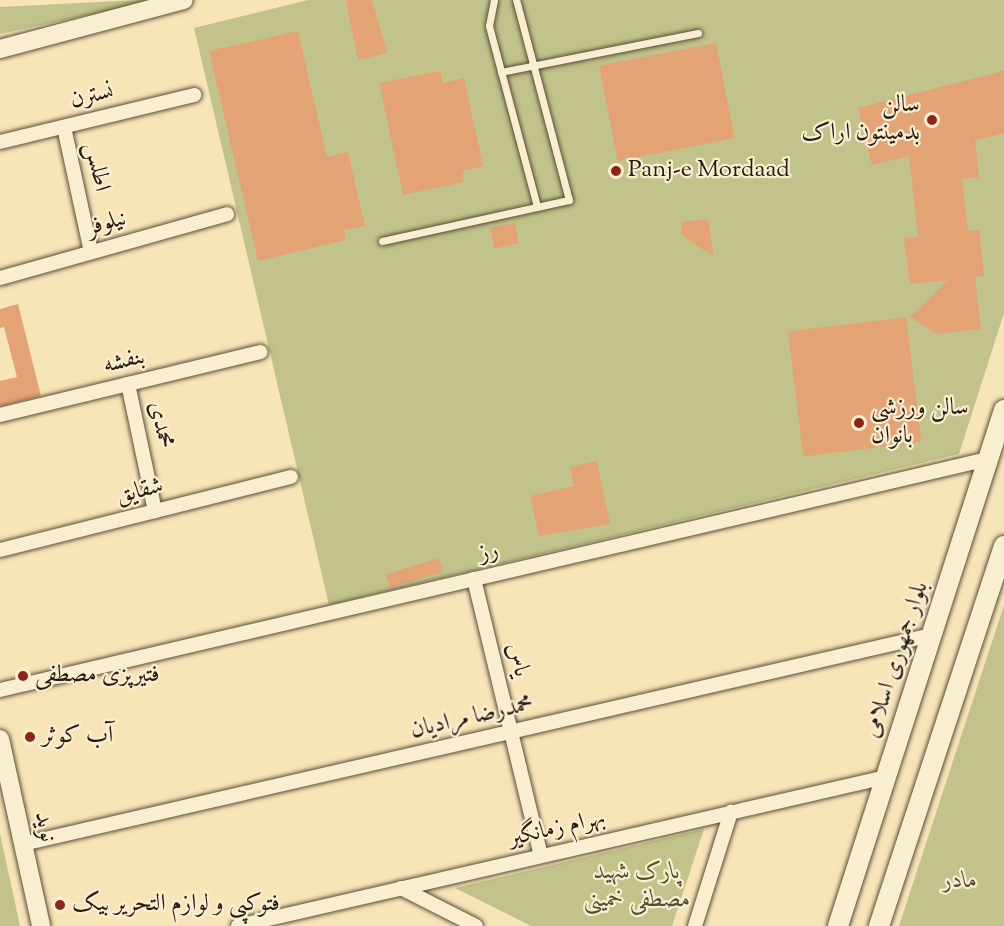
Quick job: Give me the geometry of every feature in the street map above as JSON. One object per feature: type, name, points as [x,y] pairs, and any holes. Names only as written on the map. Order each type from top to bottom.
[{"type":"main road","name":"بلوار جمهوری اسلامی","points":[[838,926],[1004,410]]},
{"type":"main road","points":[[879,926],[1004,546]]},
{"type":"street","points":[[0,49],[184,0]]},
{"type":"street","name":"نسترن","points":[[0,142],[194,95]]},
{"type":"street","name":"اطلس","points":[[64,127],[91,252]]},
{"type":"street","name":"نیلوفر","points":[[0,278],[227,214]]},
{"type":"street","name":"بنفشه","points":[[0,415],[260,352]]},
{"type":"street","name":"محمدی","points":[[128,384],[155,511]]},
{"type":"street","name":"رز","points":[[0,690],[988,459]]},
{"type":"street","name":"شقایق","points":[[0,550],[291,477]]},
{"type":"street","name":"یاس","points":[[474,579],[542,855]]},
{"type":"street","name":"محمدرضا مرادیان","points":[[23,844],[931,635]]},
{"type":"street","name":"نوید","points":[[0,739],[41,926]]},
{"type":"street","name":"بهرام زمانگیر","points":[[238,926],[886,777]]},
{"type":"street","points":[[694,926],[731,812]]},
{"type":"street","points":[[401,888],[476,926]]},
{"type":"lane","points":[[494,0],[489,26],[537,207]]},
{"type":"lane","points":[[382,241],[569,200],[516,0]]},
{"type":"lane","points":[[501,72],[698,33]]},
{"type":"green space","points":[[158,0],[0,34],[0,7]]},
{"type":"green space","name":"Panj-e Mordaad","points":[[308,0],[1004,0],[1004,313],[959,454],[329,605],[194,28]]},
{"type":"green space","name":"مادر","points":[[1004,605],[1004,926],[899,926]]},
{"type":"green space","name":"پارک شهید مصطفی خمینی","points":[[704,829],[672,926],[531,926],[455,888]]},
{"type":"green space","points":[[0,834],[20,926],[0,926]]},
{"type":"building","points":[[346,0],[372,0],[387,53],[358,60]]},
{"type":"building","points":[[298,31],[327,157],[348,152],[365,226],[344,230],[346,240],[258,261],[209,51]]},
{"type":"building","points":[[716,43],[735,138],[618,161],[599,66]]},
{"type":"building","points":[[440,71],[443,83],[464,78],[483,166],[462,171],[464,182],[403,195],[379,83]]},
{"type":"building","points":[[1004,71],[1004,133],[975,140],[979,177],[962,179],[968,231],[979,230],[984,276],[975,277],[981,329],[937,334],[910,317],[948,280],[910,284],[904,238],[918,237],[909,156],[872,165],[858,108]]},
{"type":"building","points":[[708,219],[714,257],[682,235],[681,222]]},
{"type":"building","points":[[515,223],[519,244],[494,248],[490,228]]},
{"type":"building","points":[[18,304],[41,396],[0,406],[0,381],[17,377],[4,327],[0,328],[0,309]]},
{"type":"building","name":"سالن ورزشی بانوان","points":[[906,317],[921,442],[803,457],[788,332]]},
{"type":"building","points":[[597,461],[610,524],[539,536],[530,496],[574,486],[570,467]]},
{"type":"building","points":[[439,558],[443,571],[390,588],[385,574]]},
{"type":"place","name":"سالن بدمینتون اراک","points":[[932,120]]},
{"type":"place","name":"Panj-e Mordaad","points":[[616,171]]},
{"type":"place","name":"سالن ورزشی بانوان","points":[[859,423]]},
{"type":"place","name":"فتیرپزی مصطفی","points":[[23,676]]},
{"type":"place","name":"آب کوثر","points":[[30,737]]},
{"type":"place","name":"فتوکپی و لوازم التحریر بیک","points":[[60,905]]}]
